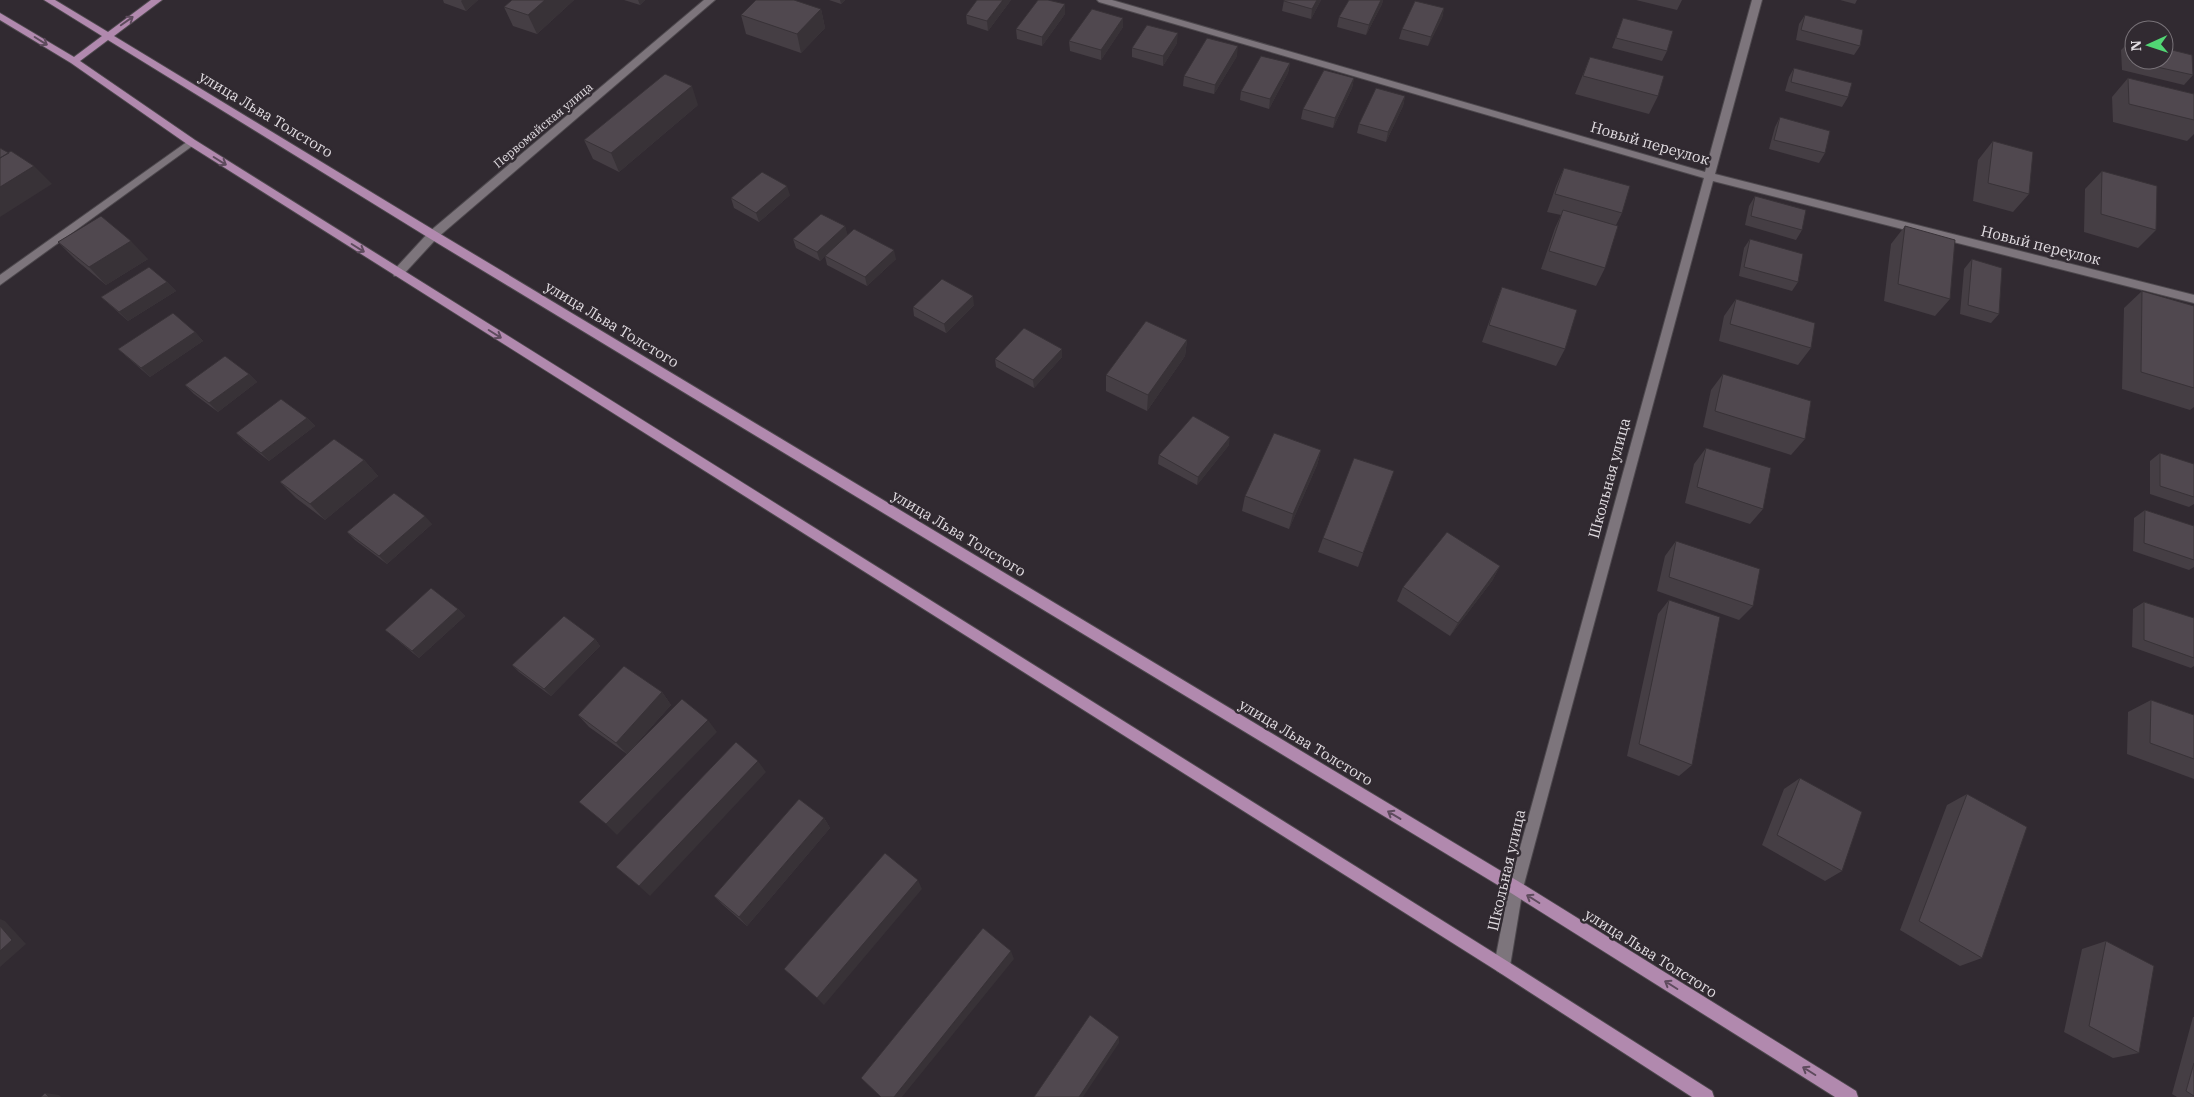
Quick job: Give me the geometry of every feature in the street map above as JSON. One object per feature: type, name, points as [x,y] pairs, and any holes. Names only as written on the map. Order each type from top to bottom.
[{"type":"main road","name":"улица Льва Толстого","points":[[49,0],[433,235],[1516,888],[1850,1097]]},
{"type":"main road","points":[[74,62],[107,35],[157,0]]},
{"type":"main road","points":[[0,16],[74,62],[191,142],[398,274],[1502,966],[1706,1097]]},
{"type":"street","name":"Первомайская улица","points":[[398,274],[433,235],[710,0]]},
{"type":"street","name":"Новый переулок","points":[[1102,0],[1708,176],[2194,299]]},
{"type":"street","name":"Школьная улица","points":[[1502,966],[1516,888],[1757,0]]},
{"type":"street","points":[[0,281],[191,142]]},
{"type":"building","points":[[512,0],[545,0],[528,15],[504,7]]},
{"type":"building","points":[[756,0],[794,0],[821,9],[797,34],[741,15]]},
{"type":"building","points":[[977,0],[1003,0],[987,21],[966,15]]},
{"type":"building","points":[[1038,0],[1065,4],[1042,37],[1016,29]]},
{"type":"building","points":[[1284,0],[1317,0],[1312,9]]},
{"type":"building","points":[[1349,0],[1381,0],[1369,25],[1339,17]]},
{"type":"building","points":[[1415,1],[1444,8],[1431,37],[1402,29]]},
{"type":"building","points":[[1092,9],[1123,18],[1101,50],[1069,41]]},
{"type":"building","points":[[1805,15],[1863,30],[1860,46],[1801,30]]},
{"type":"building","points":[[1623,18],[1673,31],[1667,51],[1616,38]]},
{"type":"building","points":[[1147,25],[1178,33],[1163,56],[1132,48]]},
{"type":"building","points":[[1207,38],[1238,46],[1215,85],[1184,76]]},
{"type":"building","points":[[2174,50],[2192,55],[2193,75],[2170,70],[2174,70]]},
{"type":"building","points":[[1261,56],[1290,63],[1270,99],[1241,91]]},
{"type":"building","points":[[1590,57],[1664,76],[1658,96],[1583,76]]},
{"type":"building","points":[[1794,68],[1852,83],[1848,97],[1791,82]]},
{"type":"building","points":[[1324,70],[1354,78],[1335,118],[1303,109]]},
{"type":"building","points":[[665,74],[692,86],[611,153],[584,140]]},
{"type":"building","points":[[2128,78],[2194,94],[2194,120],[2129,104]]},
{"type":"building","points":[[1376,88],[1405,96],[1388,132],[1359,124]]},
{"type":"building","points":[[1780,117],[1830,131],[1825,153],[1774,140]]},
{"type":"building","points":[[1993,141],[2033,152],[2029,194],[1988,183]]},
{"type":"building","points":[[0,148],[9,153],[0,158]]},
{"type":"building","points":[[11,151],[34,166],[0,187],[0,158]]},
{"type":"building","points":[[1564,168],[1630,186],[1622,213],[1555,194]]},
{"type":"building","points":[[2102,171],[2157,186],[2156,230],[2101,214]]},
{"type":"building","points":[[762,172],[787,186],[756,213],[731,198]]},
{"type":"building","points":[[1755,196],[1806,210],[1802,230],[1751,216]]},
{"type":"building","points":[[1563,210],[1618,226],[1605,268],[1549,251]]},
{"type":"building","points":[[821,214],[845,226],[817,252],[793,239]]},
{"type":"building","points":[[101,216],[131,241],[89,267],[58,242]]},
{"type":"building","points":[[1905,226],[1955,240],[1950,299],[1898,284]]},
{"type":"building","points":[[854,229],[894,250],[865,277],[825,256]]},
{"type":"building","points":[[1750,239],[1803,254],[1798,282],[1744,267]]},
{"type":"building","points":[[1972,259],[2002,268],[1999,314],[1968,305]]},
{"type":"building","points":[[149,267],[167,282],[119,312],[101,297]]},
{"type":"building","points":[[942,279],[973,296],[944,324],[913,307]]},
{"type":"building","points":[[1502,287],[1577,310],[1565,349],[1489,325]]},
{"type":"building","points":[[2142,291],[2194,306],[2194,388],[2141,372]]},
{"type":"building","points":[[1736,299],[1815,323],[1811,348],[1730,324]]},
{"type":"building","points":[[173,313],[195,332],[141,368],[118,349]]},
{"type":"building","points":[[1146,321],[1187,340],[1148,395],[1106,375]]},
{"type":"building","points":[[1024,328],[1062,349],[1033,380],[995,359]]},
{"type":"building","points":[[225,356],[249,374],[209,403],[185,385]]},
{"type":"building","points":[[1723,374],[1811,401],[1805,439],[1715,411]]},
{"type":"building","points":[[281,399],[307,418],[261,453],[236,433]]},
{"type":"building","points":[[1193,416],[1230,437],[1198,477],[1159,455]]},
{"type":"building","points":[[1274,433],[1321,450],[1293,514],[1245,496]]},
{"type":"building","points":[[334,439],[364,460],[310,504],[280,482]]},
{"type":"building","points":[[1706,448],[1771,468],[1763,509],[1697,487]]},
{"type":"building","points":[[2160,453],[2194,464],[2194,497],[2160,486]]},
{"type":"building","points":[[1354,458],[1394,471],[1363,553],[1323,538]]},
{"type":"building","points":[[394,493],[425,516],[379,556],[347,532]]},
{"type":"building","points":[[2145,510],[2194,526],[2194,560],[2144,543]]},
{"type":"building","points":[[1447,532],[1500,566],[1458,623],[1403,587]]},
{"type":"building","points":[[1676,541],[1760,569],[1753,606],[1669,577]]},
{"type":"building","points":[[431,588],[458,609],[412,651],[385,630]]},
{"type":"building","points":[[1669,600],[1720,617],[1692,765],[1639,744]]},
{"type":"building","points":[[2144,602],[2194,618],[2194,658],[2144,640]]},
{"type":"building","points":[[564,616],[595,639],[544,689],[512,665]]},
{"type":"building","points":[[624,666],[662,692],[616,743],[578,715]]},
{"type":"building","points":[[682,699],[708,720],[606,824],[579,802]]},
{"type":"building","points":[[2151,700],[2194,715],[2194,759],[2150,743]]},
{"type":"building","points":[[736,742],[758,761],[639,886],[616,867]]},
{"type":"building","points":[[1800,778],[1862,812],[1842,871],[1777,835]]},
{"type":"building","points":[[1967,794],[2027,827],[1982,958],[1919,921]]},
{"type":"building","points":[[799,799],[824,818],[739,917],[714,896]]},
{"type":"building","points":[[885,853],[918,880],[817,998],[784,969]]},
{"type":"building","points":[[0,926],[12,940],[0,951]]},
{"type":"building","points":[[983,928],[1011,951],[894,1097],[881,1097],[861,1078]]},
{"type":"building","points":[[2106,941],[2154,966],[2139,1053],[2089,1026]]},
{"type":"building","points":[[1090,1015],[1119,1037],[1079,1097],[1034,1097]]},
{"type":"building","points":[[2194,1063],[2194,1096],[2186,1091]]},
{"type":"building","points":[[45,1093],[49,1097],[41,1097]]}]
